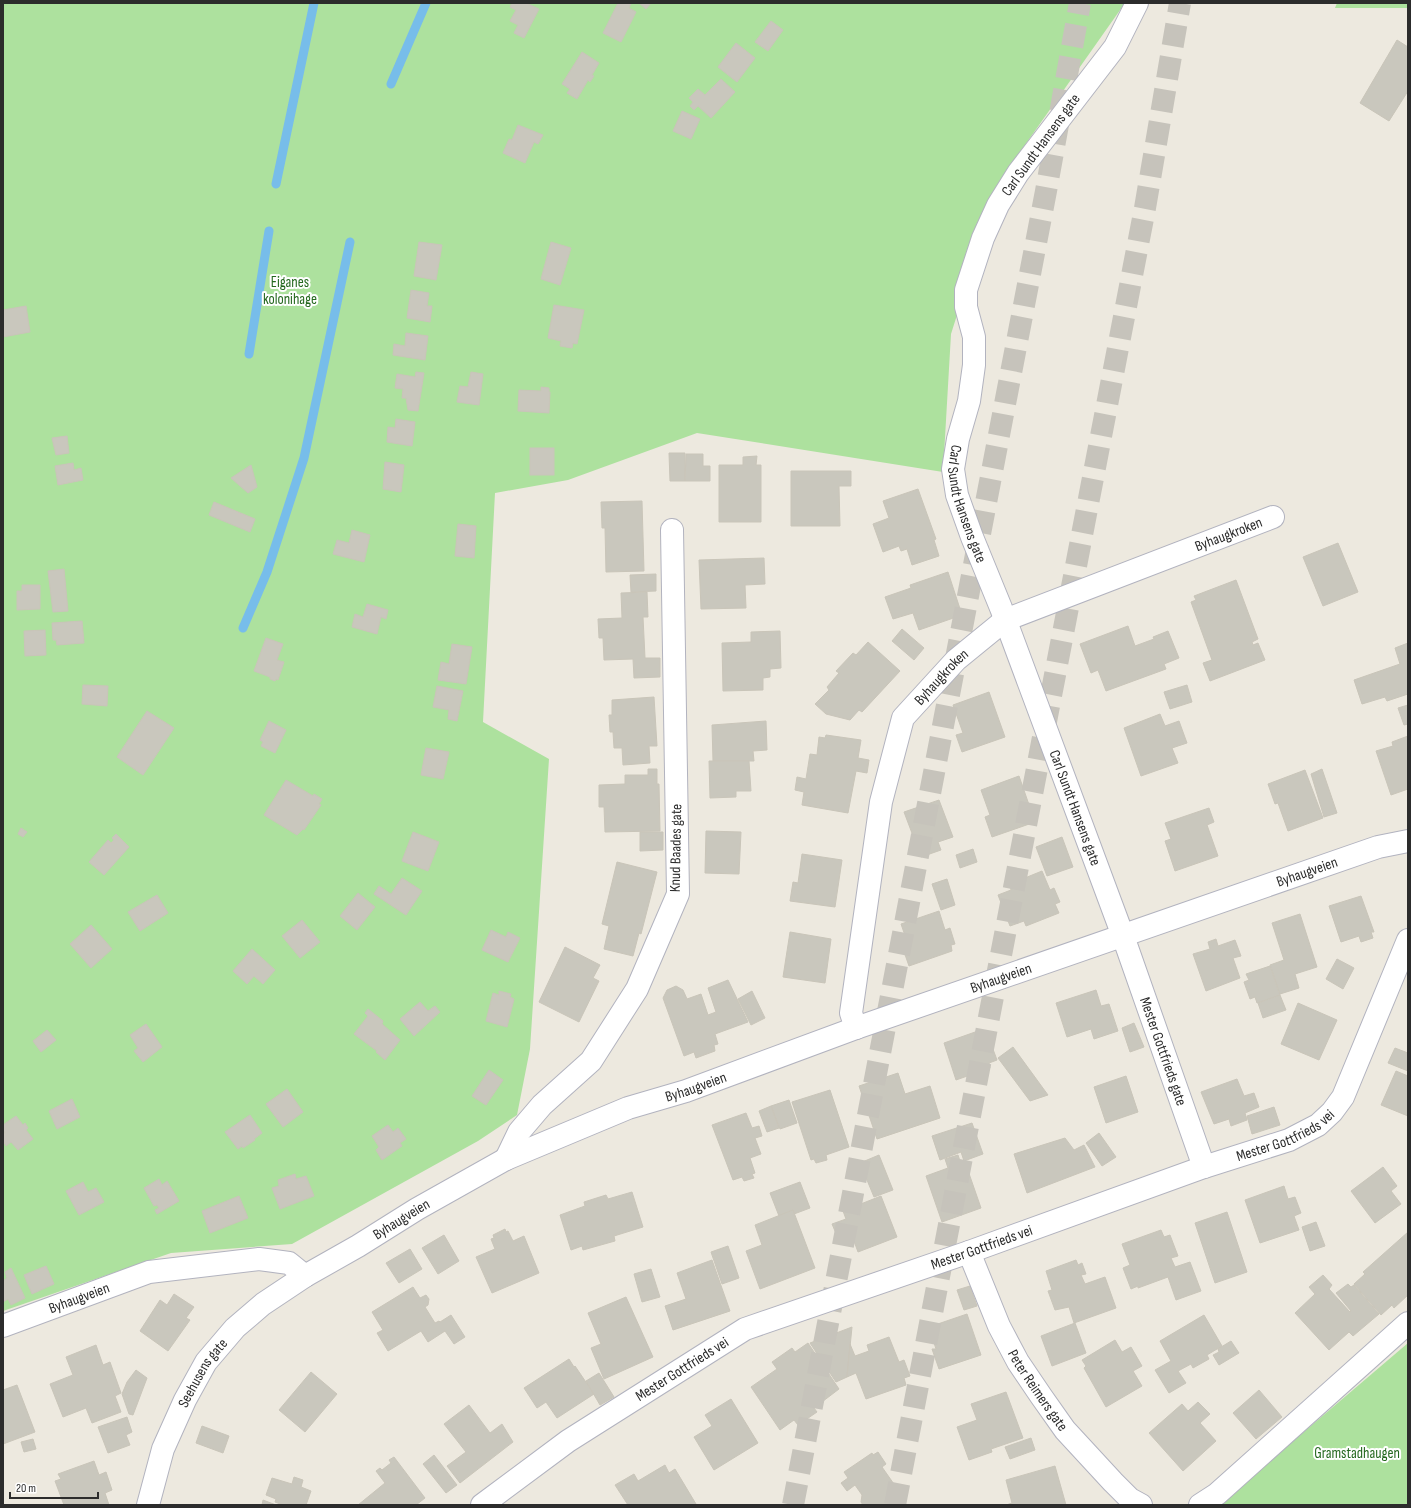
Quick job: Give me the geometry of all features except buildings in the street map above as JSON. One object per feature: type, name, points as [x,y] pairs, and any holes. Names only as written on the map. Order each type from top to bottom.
[{"type":"street","name":"Carl Sundt Hansens gate","points":[[1124,936],[1006,620],[972,537],[957,495],[953,469],[958,439],[969,401],[974,365],[974,337],[966,307],[966,290],[983,238],[998,205],[1018,173],[1038,145],[1115,47],[1137,3]]},
{"type":"street","name":"Byhaugkroken","points":[[856,1028],[851,1013],[880,810],[903,718],[956,660],[1006,620],[1273,517]]},
{"type":"street","name":"Knud Baades gate","points":[[506,1159],[519,1132],[542,1105],[591,1061],[595,1055],[637,989],[678,894],[672,530]]},
{"type":"street","name":"Byhaugveien","points":[[3,1326],[149,1272],[259,1259],[289,1263],[305,1276],[358,1246],[417,1209],[506,1159],[628,1108],[686,1091],[856,1028],[1378,847],[1408,841]]},
{"type":"street","name":"Mester Gottfrieds gate","points":[[1124,936],[1204,1166]]},
{"type":"street","name":"Mester Gottfrieds vei","points":[[482,1505],[506,1495],[568,1441],[745,1329],[970,1252],[1204,1166],[1289,1140],[1318,1124],[1332,1112],[1343,1097],[1408,940]]},
{"type":"street","name":"Peter Reimers gate","points":[[970,1252],[999,1326],[1018,1362],[1040,1396],[1065,1430],[1113,1482],[1130,1499],[1141,1505]]},
{"type":"street","name":"Seehusens gate","points":[[148,1505],[163,1449],[185,1400],[206,1362],[235,1328],[263,1304],[305,1276]]},
{"type":"street","points":[[1200,1505],[1217,1494],[1408,1323]]},
{"type":"green space","name":"Eiganes kolonihage","points":[[3,3],[1125,3],[999,182],[951,334],[943,472],[697,433],[568,480],[495,493],[483,722],[549,759],[530,1049],[517,1115],[478,1141],[292,1244],[171,1253],[3,1311]]},
{"type":"green space","points":[[1337,3],[1408,3],[1408,8],[1335,8]]},
{"type":"green space","name":"Gramstadhaugen","points":[[1408,1343],[1408,1505],[1218,1505]]},
{"type":"waterway","points":[[276,184],[314,3]]},
{"type":"waterway","points":[[391,84],[426,3]]},
{"type":"waterway","points":[[249,354],[269,231]]},
{"type":"waterway","points":[[243,628],[267,572],[304,458],[350,242]]},
{"type":"tunnel","points":[[793,1505],[1046,191],[1080,3]]},
{"type":"tunnel","points":[[895,1505],[1145,208],[1180,3]]}]
